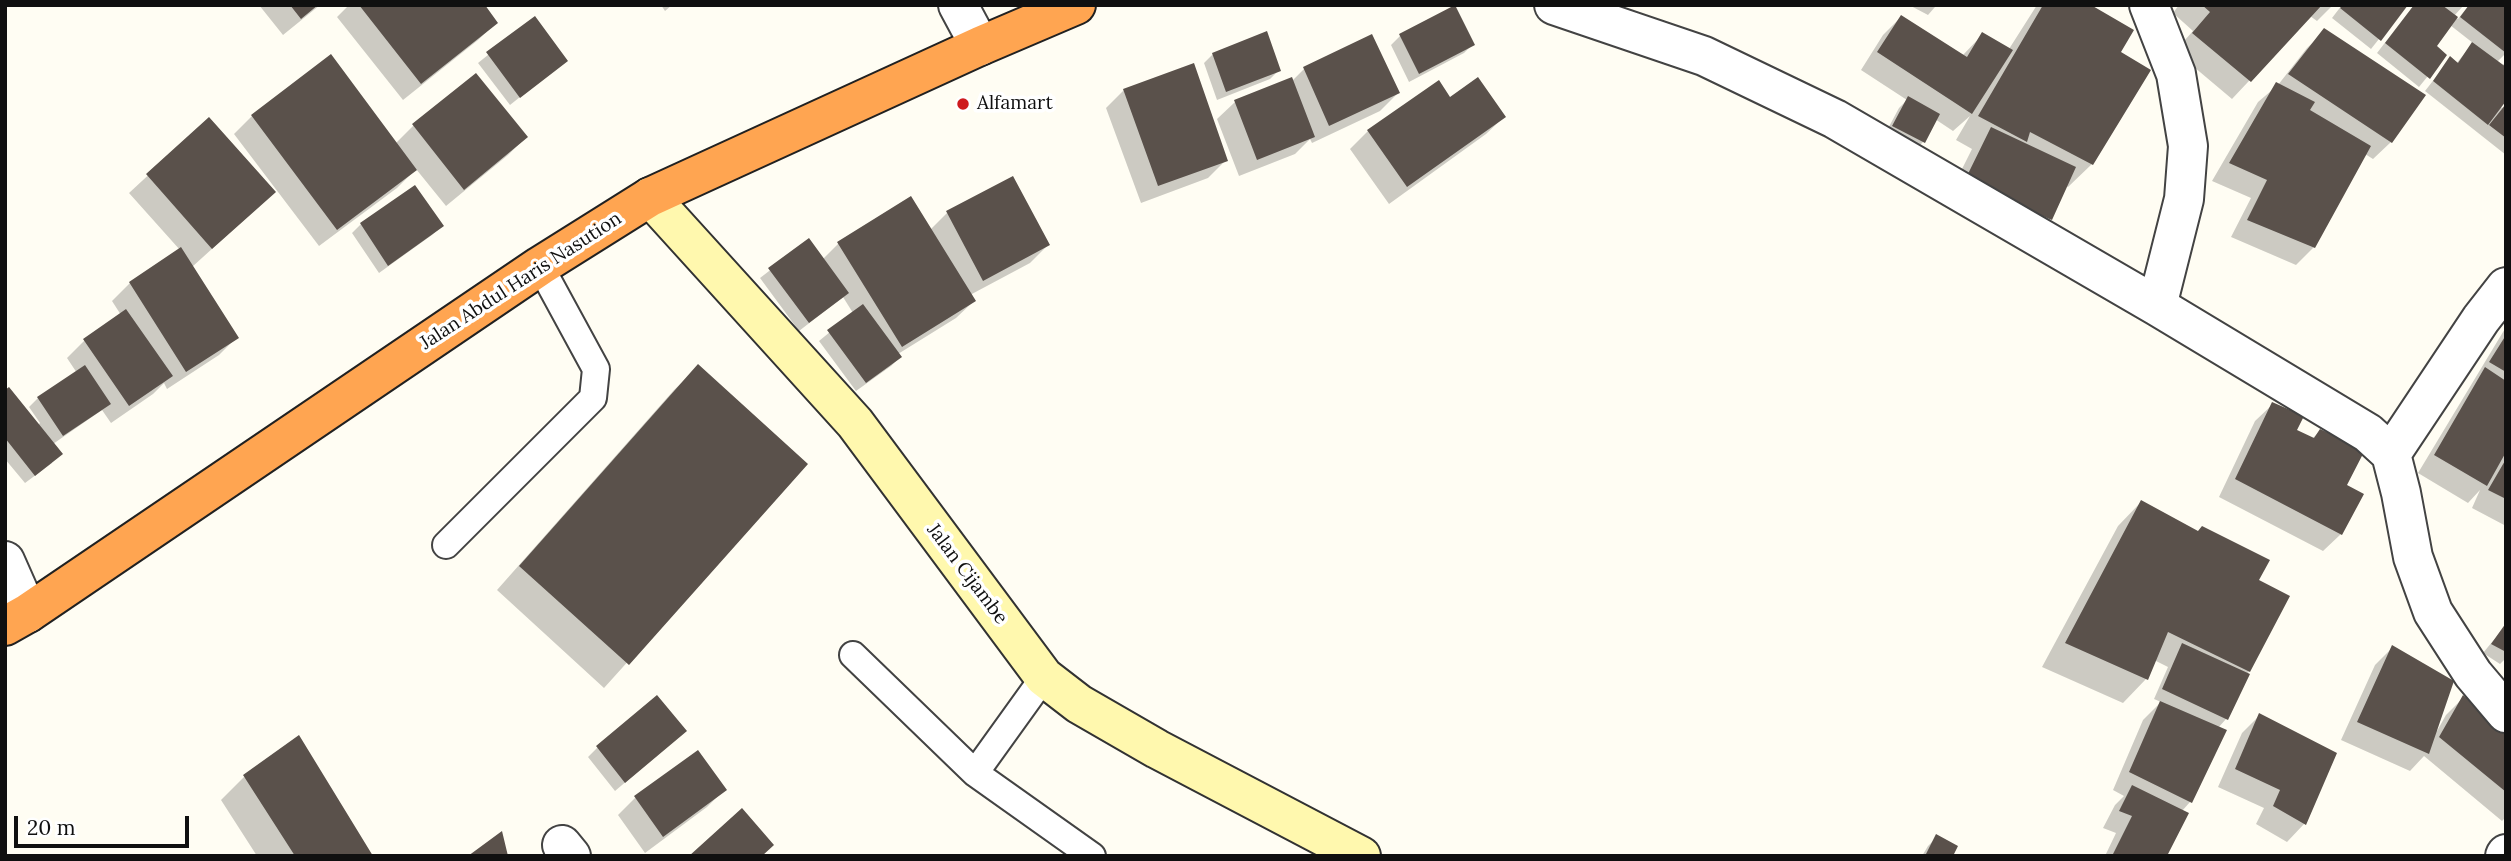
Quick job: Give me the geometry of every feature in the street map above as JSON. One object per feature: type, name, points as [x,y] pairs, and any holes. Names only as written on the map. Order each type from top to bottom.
[{"type":"highway","name":"Jalan Abdul Haris Nasution","points":[[17,620],[540,266],[650,197],[1076,5]]},
{"type":"street","points":[[958,5],[980,46]]},
{"type":"street","points":[[1554,5],[1703,56],[1835,119],[2157,306],[2368,433],[2391,454],[2402,494],[2413,557],[2433,612],[2473,674],[2506,713]]},
{"type":"street","points":[[2149,5],[2176,74],[2188,146],[2184,199],[2157,306]]},
{"type":"street","name":"Jalan Cijambe","points":[[650,197],[855,424],[1044,677],[1079,704],[1157,749],[1361,856]]},
{"type":"street","points":[[2391,454],[2481,319],[2506,287]]},
{"type":"street","points":[[5,561],[17,620]]},
{"type":"lane","points":[[446,545],[593,398],[596,369],[540,266]]},
{"type":"lane","points":[[853,655],[975,773],[1092,856]]},
{"type":"lane","points":[[975,773],[1044,677]]},
{"type":"building","points":[[290,5],[318,5],[301,19]]},
{"type":"building","points":[[359,5],[485,5],[498,23],[421,84]]},
{"type":"building","points":[[1455,5],[1475,45],[1419,74],[1399,34]]},
{"type":"building","points":[[2043,5],[2091,5],[2134,30],[2121,52],[2151,70],[2093,165],[2030,132],[2027,142],[1978,116]]},
{"type":"building","points":[[2202,5],[2322,5],[2251,82],[2192,33],[2210,12]]},
{"type":"building","points":[[2343,5],[2408,5],[2381,41],[2340,8]]},
{"type":"building","points":[[2414,5],[2442,5],[2458,17],[2437,46],[2447,55],[2430,79],[2385,43]]},
{"type":"building","points":[[2469,5],[2506,5],[2506,53],[2460,17]]},
{"type":"building","points":[[1901,15],[1967,57],[1982,32],[2013,50],[1972,114],[1877,52]]},
{"type":"building","points":[[535,16],[568,61],[520,98],[486,52]]},
{"type":"building","points":[[2324,28],[2426,95],[2392,143],[2288,74]]},
{"type":"building","points":[[1267,31],[1281,71],[1226,92],[1212,53]]},
{"type":"building","points":[[1372,34],[1400,93],[1329,126],[1303,67]]},
{"type":"building","points":[[2472,42],[2506,67],[2506,101],[2488,125],[2433,81],[2450,56],[2458,63]]},
{"type":"building","points":[[331,54],[417,170],[337,230],[251,115]]},
{"type":"building","points":[[1194,63],[1228,161],[1158,186],[1123,89]]},
{"type":"building","points":[[476,73],[528,137],[464,190],[412,124]]},
{"type":"building","points":[[1292,77],[1315,137],[1257,160],[1234,100]]},
{"type":"building","points":[[1478,77],[1506,117],[1407,187],[1367,130],[1439,80],[1450,97]]},
{"type":"building","points":[[2276,82],[2315,102],[2310,110],[2371,146],[2315,248],[2247,220],[2267,180],[2229,163]]},
{"type":"building","points":[[1908,96],[1940,114],[1925,143],[1892,126]]},
{"type":"building","points":[[2506,104],[2506,138],[2489,125]]},
{"type":"building","points":[[209,117],[276,192],[212,249],[146,174]]},
{"type":"building","points":[[1991,127],[2076,167],[2052,220],[1964,182]]},
{"type":"building","points":[[1013,176],[1050,245],[983,281],[946,211]]},
{"type":"building","points":[[415,185],[444,226],[388,266],[360,223]]},
{"type":"building","points":[[911,196],[976,301],[902,347],[837,242]]},
{"type":"building","points":[[809,238],[849,293],[809,323],[768,268]]},
{"type":"building","points":[[181,247],[239,338],[186,372],[129,282]]},
{"type":"building","points":[[863,304],[902,357],[866,383],[827,330]]},
{"type":"building","points":[[126,309],[173,376],[129,406],[83,339]]},
{"type":"building","points":[[2506,335],[2506,372],[2489,362]]},
{"type":"building","points":[[698,364],[808,464],[629,665],[519,566]]},
{"type":"building","points":[[85,365],[111,404],[63,436],[37,397]]},
{"type":"building","points":[[2485,367],[2506,381],[2506,452],[2487,486],[2434,455]]},
{"type":"building","points":[[9,387],[63,454],[35,476],[5,438],[5,390]]},
{"type":"building","points":[[2272,402],[2304,416],[2297,430],[2314,438],[2320,429],[2365,450],[2347,485],[2364,494],[2342,535],[2235,479]]},
{"type":"building","points":[[2506,459],[2506,499],[2488,490]]},
{"type":"building","points":[[2141,500],[2198,531],[2202,526],[2270,560],[2259,580],[2290,596],[2250,672],[2168,632],[2148,680],[2065,643]]},
{"type":"building","points":[[2506,623],[2506,652],[2491,644]]},
{"type":"building","points":[[2182,643],[2250,674],[2228,720],[2162,689]]},
{"type":"building","points":[[2392,645],[2454,681],[2429,754],[2357,722]]},
{"type":"building","points":[[657,695],[687,731],[625,783],[596,746]]},
{"type":"building","points":[[2463,695],[2506,729],[2506,792],[2439,737]]},
{"type":"building","points":[[2160,701],[2227,730],[2192,803],[2129,772]]},
{"type":"building","points":[[2259,713],[2337,753],[2306,825],[2273,806],[2280,790],[2235,769]]},
{"type":"building","points":[[299,735],[373,856],[295,856],[243,775]]},
{"type":"building","points":[[698,750],[727,790],[663,837],[634,796]]},
{"type":"building","points":[[2132,785],[2189,813],[2167,856],[2112,856],[2132,816],[2119,811]]},
{"type":"building","points":[[742,808],[774,845],[762,856],[689,856]]},
{"type":"building","points":[[502,831],[508,856],[468,856]]},
{"type":"building","points":[[1936,834],[1958,846],[1953,856],[1925,856]]},
{"type":"place","name":"Alfamart","points":[[963,104]]}]
